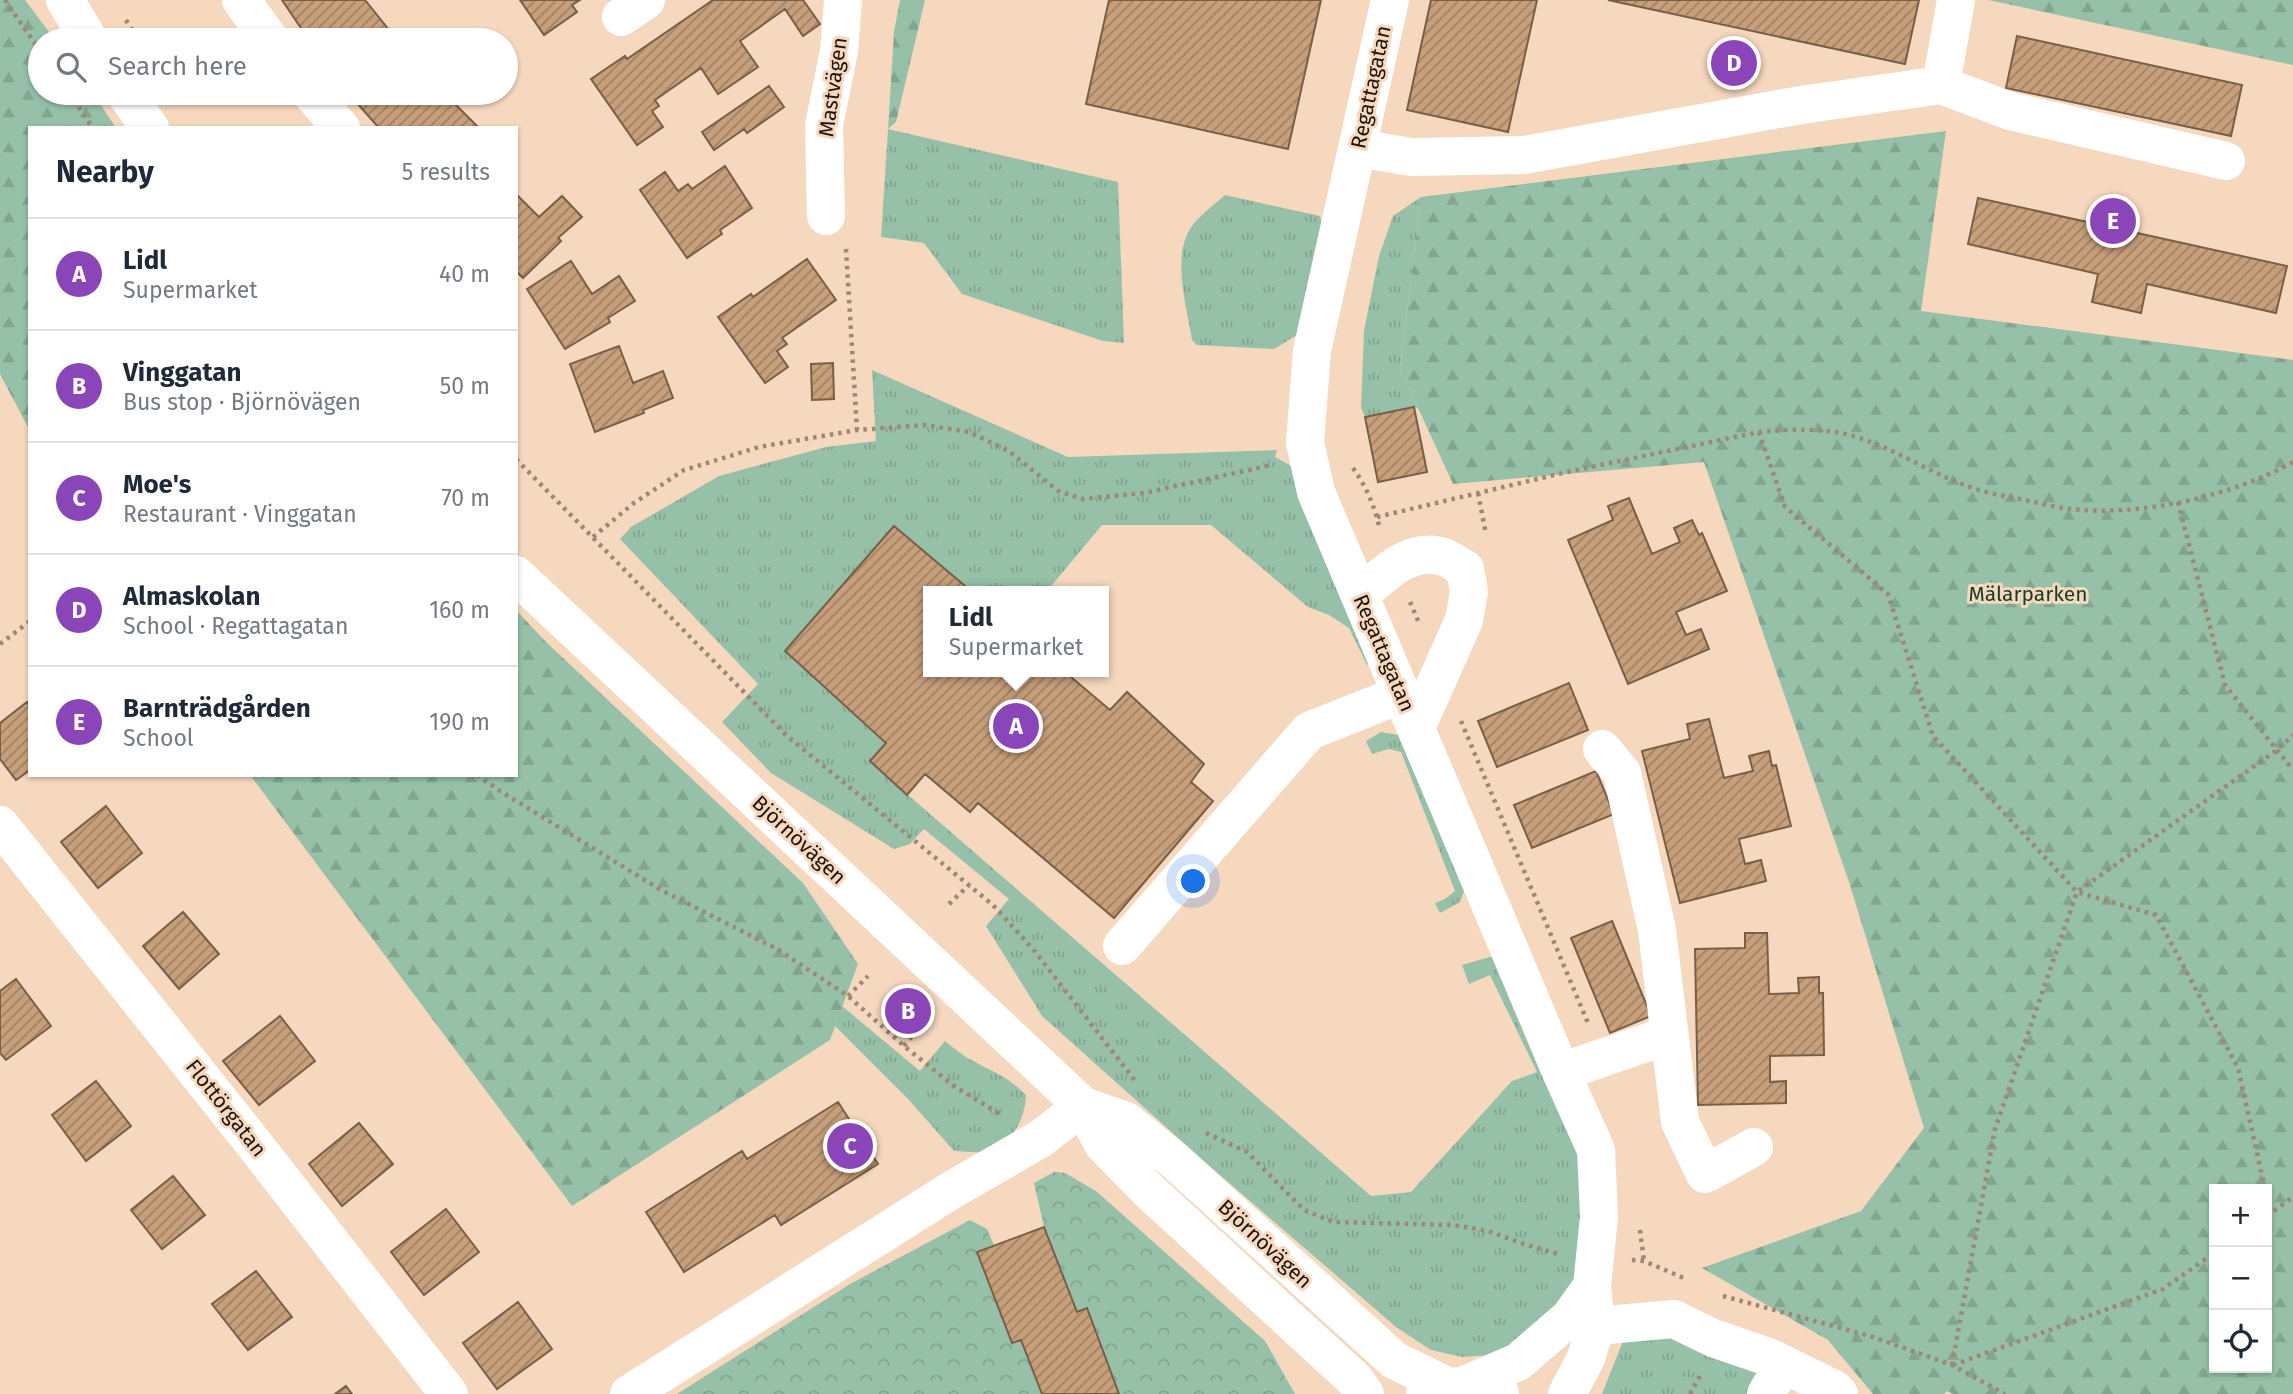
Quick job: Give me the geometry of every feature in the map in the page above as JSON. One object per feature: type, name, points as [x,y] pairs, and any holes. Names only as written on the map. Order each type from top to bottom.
[{"type":"street","points":[[65,0],[82,28]]},
{"type":"street","points":[[241,0],[261,28]]},
{"type":"street","name":"Mastvägen","points":[[826,216],[824,125],[839,51],[844,0]]},
{"type":"street","name":"Regattagatan","points":[[1390,0],[1312,351],[1305,443],[1316,492],[1596,1150],[1599,1217],[1593,1272],[1596,1326],[1586,1357],[1567,1394]]},
{"type":"street","points":[[1941,85],[1956,0]]},
{"type":"street","points":[[1357,148],[1410,157],[1524,155],[1801,105],[1941,85],[2010,111],[2226,161]]},
{"type":"street","points":[[134,105],[149,126]]},
{"type":"street","points":[[321,105],[339,126]]},
{"type":"street","points":[[1360,595],[1387,571],[1415,555],[1442,556],[1465,569],[1469,592],[1464,620],[1416,728]]},
{"type":"street","name":"Björnövägen","points":[[518,577],[1083,1106],[1103,1144],[1354,1380],[1365,1394]]},
{"type":"street","points":[[1122,946],[1309,731],[1402,694]]},
{"type":"street","points":[[1602,749],[1622,772],[1657,930],[1680,1122],[1705,1174],[1754,1147]]},
{"type":"street","name":"Flottörgatan","points":[[0,825],[449,1394]]},
{"type":"street","points":[[1561,1072],[1669,1035]]},
{"type":"street","points":[[629,1394],[950,1191],[1040,1139],[1083,1106]]},
{"type":"street","name":"Björnövägen","points":[[1083,1106],[1126,1121],[1175,1161],[1394,1360],[1460,1390]]},
{"type":"street","name":"Regattagatan","points":[[1460,1390],[1518,1362],[1570,1317],[1593,1272]]},
{"type":"street","points":[[1596,1326],[1674,1319],[1713,1338],[1774,1379],[1834,1389],[1839,1394]]},
{"type":"path","points":[[5,0],[28,34]]},
{"type":"path","points":[[77,105],[92,126]]},
{"type":"path","points":[[826,216],[844,221],[857,430]]},
{"type":"path","points":[[593,537],[634,503],[684,470],[759,447],[857,430],[925,425],[969,432],[1009,451],[1058,491],[1083,499],[1144,493],[1308,457]]},
{"type":"path","points":[[1377,517],[1567,472],[1759,432],[1790,429],[1821,430],[1859,438],[1963,485],[1998,495],[2072,509],[2140,508],[2178,502],[2241,487],[2293,462]]},
{"type":"path","points":[[1759,432],[1785,507],[1888,594],[1933,736],[2077,892],[2156,915],[2238,1068],[2264,1184]]},
{"type":"path","points":[[518,460],[787,736],[993,905]]},
{"type":"path","points":[[2178,502],[2225,685],[2293,770]]},
{"type":"path","points":[[0,643],[28,622]]},
{"type":"path","points":[[1952,1365],[1995,1129],[2077,892],[2277,750],[2293,735]]},
{"type":"path","points":[[787,736],[993,905],[1032,948],[1141,1089]]},
{"type":"path","points":[[480,777],[661,890],[777,949],[848,996],[954,1086]]},
{"type":"path","points":[[948,904],[969,885]]},
{"type":"path","points":[[848,996],[868,976]]},
{"type":"path","points":[[904,1046],[922,1023]]},
{"type":"path","points":[[1195,1129],[1247,1152],[1304,1210],[1333,1222],[1453,1225],[1488,1231],[1570,1257],[1593,1272],[1644,1261]]},
{"type":"path","points":[[2272,1212],[2293,1197]]},
{"type":"path","points":[[1952,1365],[2163,1289],[2209,1256]]},
{"type":"path","points":[[1724,1296],[1870,1336],[1952,1365],[2006,1394]]},
{"type":"green space","points":[[0,0],[25,0],[46,28],[28,28],[28,105],[101,105],[115,126],[28,126],[28,427],[0,374]]},
{"type":"green space","points":[[900,0],[925,0],[896,122],[888,129],[894,32]]},
{"type":"green space","points":[[1988,0],[2293,0],[2293,65]]},
{"type":"green space","points":[[888,129],[1118,182],[1124,343],[1103,341],[962,294],[924,243],[881,237]]},
{"type":"green space","name":"Mälarparken","points":[[1946,131],[1921,311],[2293,360],[2293,1394],[1953,1394],[1947,1391],[1944,1394],[1873,1394],[1828,1340],[1702,1268],[1861,1211],[1924,1128],[1849,882],[1704,462],[1453,484],[1400,369],[1421,197]]},
{"type":"green space","points":[[1225,195],[1320,216],[1326,246],[1297,335],[1274,349],[1197,345],[1192,340],[1182,283],[1182,254],[1190,229]]},
{"type":"green space","points":[[1421,197],[1400,369],[1418,408],[1365,417],[1361,408],[1364,331],[1379,256],[1393,216]]},
{"type":"green space","points":[[872,370],[1068,457],[1277,450],[1275,457],[1304,473],[1378,662],[1367,665],[1349,628],[1329,615],[1308,607],[1211,525],[1102,525],[1051,586],[965,586],[894,526],[785,651],[886,743],[870,762],[1371,1196],[1411,1192],[1512,1081],[1537,1072],[1490,975],[1469,984],[1462,965],[1493,956],[1590,1150],[1583,1277],[1507,1354],[1462,1357],[1431,1350],[1396,1327],[1205,1162],[1042,1016],[986,926],[1009,899],[924,829],[910,844],[894,849],[771,773],[722,722],[758,684],[620,539],[631,527],[719,476],[826,447],[876,441]]},
{"type":"green space","points":[[518,612],[546,642],[803,883],[858,964],[830,1040],[572,1206],[251,777],[518,777]]},
{"type":"green space","points":[[1381,732],[1405,736],[1468,881],[1460,902],[1440,913],[1435,903],[1455,891],[1401,752],[1389,749],[1372,754],[1366,741]]},
{"type":"green space","points":[[842,1006],[920,1071],[945,1041],[966,1057],[1013,1083],[1026,1095],[1023,1113],[1011,1136],[988,1151],[954,1151],[909,1100],[835,1026]]},
{"type":"green space","points":[[1054,1172],[1065,1173],[1096,1191],[1265,1341],[1295,1394],[1119,1394],[1087,1309],[1077,1312],[1044,1227],[1034,1183]]},
{"type":"green space","points":[[970,1220],[987,1229],[994,1245],[977,1252],[1012,1343],[1021,1340],[1042,1394],[677,1394],[850,1284]]},
{"type":"green space","points":[[1647,1314],[1759,1364],[1749,1394],[1602,1394],[1625,1336]]},
{"type":"building","points":[[282,0],[365,0],[387,28],[301,28]]},
{"type":"building","points":[[520,0],[580,0],[572,5],[577,12],[544,35]]},
{"type":"building","points":[[713,0],[803,0],[820,24],[803,36],[785,9],[740,41],[758,67],[718,94],[701,68],[655,100],[659,106],[652,111],[663,127],[637,145],[591,79],[625,56],[627,59]]},
{"type":"building","points":[[1109,0],[1321,0],[1288,149],[1086,104]]},
{"type":"building","points":[[1431,0],[1537,0],[1508,132],[1407,110]]},
{"type":"building","points":[[1608,0],[1919,0],[1905,64]]},
{"type":"building","points":[[2017,36],[2242,85],[2231,136],[2006,88]]},
{"type":"building","points":[[769,86],[784,107],[747,133],[744,129],[714,150],[702,132]]},
{"type":"building","points":[[359,105],[456,105],[477,126],[377,126]]},
{"type":"building","points":[[725,166],[752,208],[720,230],[722,234],[687,258],[640,190],[665,172],[678,191],[688,184],[692,189]]},
{"type":"building","points":[[518,196],[539,217],[562,196],[582,217],[558,238],[561,241],[523,278],[518,273]]},
{"type":"building","points":[[1978,198],[2287,266],[2276,313],[2147,284],[2141,313],[2092,302],[2098,274],[1968,244]]},
{"type":"building","points":[[807,259],[836,300],[782,338],[787,344],[777,351],[788,367],[765,383],[718,317],[751,294],[753,297]]},
{"type":"building","points":[[571,261],[592,294],[619,276],[635,301],[608,318],[610,322],[565,349],[527,289]]},
{"type":"building","points":[[619,346],[633,383],[663,371],[673,398],[643,410],[644,413],[595,432],[570,364]]},
{"type":"building","points":[[833,363],[834,399],[812,400],[811,364]]},
{"type":"building","points":[[1414,407],[1427,472],[1378,482],[1365,417]]},
{"type":"building","points":[[1629,498],[1652,554],[1680,542],[1674,528],[1692,520],[1699,535],[1702,533],[1727,591],[1676,612],[1686,635],[1701,629],[1709,649],[1628,684],[1568,540],[1613,520],[1608,506]]},
{"type":"building","points":[[894,526],[965,586],[923,586],[923,677],[1071,677],[1110,710],[1127,692],[1204,764],[1191,782],[1213,801],[1114,918],[978,803],[970,812],[925,774],[907,795],[870,761],[886,743],[785,651]]},
{"type":"building","points":[[1569,683],[1588,730],[1497,767],[1478,721]]},
{"type":"building","points":[[27,702],[28,771],[16,780],[0,759],[0,723]]},
{"type":"building","points":[[1709,719],[1724,778],[1753,771],[1749,756],[1769,751],[1772,766],[1776,765],[1791,826],[1739,839],[1745,864],[1761,860],[1766,881],[1680,903],[1642,751],[1690,739],[1687,724]]},
{"type":"building","points":[[1596,771],[1614,814],[1532,848],[1514,805]]},
{"type":"building","points":[[106,806],[142,853],[98,888],[61,842]]},
{"type":"building","points":[[183,912],[219,954],[179,989],[143,946]]},
{"type":"building","points":[[1612,921],[1651,1016],[1610,1033],[1571,938]]},
{"type":"building","points":[[1745,933],[1767,933],[1769,994],[1799,993],[1798,978],[1819,977],[1819,993],[1823,993],[1824,1055],[1770,1056],[1770,1082],[1786,1081],[1786,1103],[1698,1105],[1695,949],[1745,948]]},
{"type":"building","points":[[16,979],[51,1026],[6,1060],[0,1053],[0,991]]},
{"type":"building","points":[[280,1016],[315,1061],[259,1105],[223,1061]]},
{"type":"building","points":[[96,1081],[131,1126],[86,1161],[52,1115]]},
{"type":"building","points":[[838,1102],[878,1164],[781,1225],[775,1215],[684,1272],[646,1212],[742,1151],[747,1159]]},
{"type":"building","points":[[359,1123],[393,1164],[342,1206],[309,1164]]},
{"type":"building","points":[[173,1176],[205,1215],[162,1249],[131,1210]]},
{"type":"building","points":[[446,1209],[479,1252],[424,1295],[391,1252]]},
{"type":"building","points":[[1044,1227],[1077,1312],[1087,1308],[1119,1394],[1042,1394],[1021,1340],[1012,1343],[977,1252]]},
{"type":"building","points":[[256,1271],[292,1317],[248,1350],[212,1304]]},
{"type":"building","points":[[518,1302],[552,1349],[497,1389],[463,1343]]},
{"type":"building","points":[[346,1386],[352,1394],[335,1394]]},
{"type":"place","name":"Almaskolan","points":[[1734,63]]},
{"type":"place","name":"Barnträdgården","points":[[2113,221]]},
{"type":"place","name":"Lidl","points":[[1016,726]]},
{"type":"place","name":"Vinggatan","points":[[908,1011]]},
{"type":"place","name":"Moe's","points":[[850,1146]]}]
